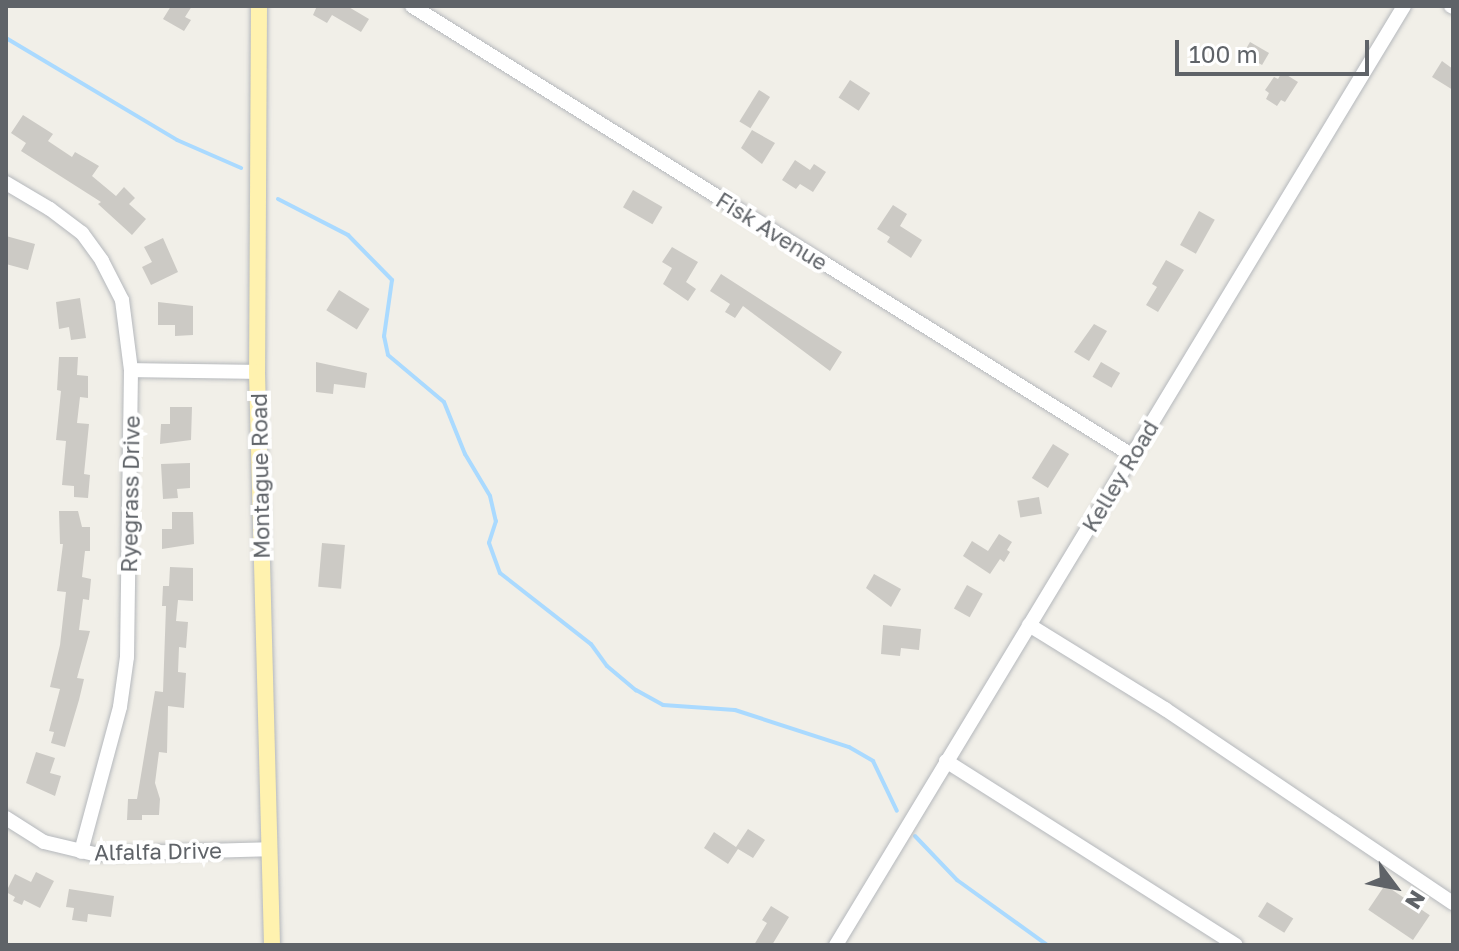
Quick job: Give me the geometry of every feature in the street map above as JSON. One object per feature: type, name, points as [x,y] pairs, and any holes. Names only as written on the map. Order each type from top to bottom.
[{"type":"main road","name":"Montague Road","points":[[259,6],[257,372],[272,945]]},
{"type":"street","name":"Fisk Avenue","points":[[412,6],[1133,456]]},
{"type":"street","name":"Kelley Road","points":[[836,945],[1404,6]]},
{"type":"street","name":"Ryegrass Drive","points":[[6,183],[50,209],[82,233],[102,261],[122,300],[131,370],[127,657],[120,707],[81,852]]},
{"type":"street","points":[[131,370],[257,372]]},
{"type":"street","points":[[1029,625],[1165,709],[1453,903]]},
{"type":"street","points":[[946,761],[1236,945]]},
{"type":"street","name":"Alfalfa Drive","points":[[6,818],[44,842],[81,852],[270,849]]},
{"type":"building","points":[[171,6],[192,6],[185,17],[191,20],[184,31],[163,19]]},
{"type":"building","points":[[317,6],[347,6],[369,19],[361,32],[332,15],[327,23],[313,15]]},
{"type":"building","points":[[1250,42],[1269,53],[1262,65],[1243,54]]},
{"type":"building","points":[[1442,61],[1453,69],[1453,90],[1432,77]]},
{"type":"building","points":[[1282,72],[1298,82],[1285,102],[1281,100],[1277,106],[1266,99],[1269,93],[1265,90]]},
{"type":"building","points":[[850,80],[870,93],[859,111],[839,98]]},
{"type":"building","points":[[759,90],[770,97],[750,128],[739,121]]},
{"type":"building","points":[[23,115],[53,134],[48,141],[72,157],[75,152],[99,166],[92,176],[116,196],[124,187],[135,198],[129,204],[146,219],[132,235],[98,204],[101,202],[21,151],[26,143],[11,133]]},
{"type":"building","points":[[752,130],[775,143],[762,164],[741,148]]},
{"type":"building","points":[[795,160],[810,170],[814,164],[826,172],[813,192],[800,184],[796,189],[782,180]]},
{"type":"building","points":[[633,190],[662,207],[652,224],[623,207]]},
{"type":"building","points":[[893,205],[907,214],[900,226],[922,240],[911,258],[887,242],[890,237],[877,229]]},
{"type":"building","points":[[1199,211],[1215,220],[1196,254],[1180,245]]},
{"type":"building","points":[[6,236],[35,244],[28,270],[6,264]]},
{"type":"building","points":[[163,238],[178,272],[151,285],[142,267],[152,262],[144,247]]},
{"type":"building","points":[[672,247],[698,262],[686,282],[696,289],[688,301],[663,284],[672,268],[662,262]]},
{"type":"building","points":[[1166,260],[1184,270],[1158,312],[1146,305],[1157,287],[1152,284]]},
{"type":"building","points":[[721,274],[842,352],[830,371],[743,306],[735,318],[725,312],[730,304],[710,291]]},
{"type":"building","points":[[339,290],[370,309],[357,329],[326,310]]},
{"type":"building","points":[[80,298],[86,338],[71,340],[69,327],[59,329],[56,302]]},
{"type":"building","points":[[158,302],[193,306],[193,335],[175,336],[175,325],[158,325]]},
{"type":"building","points":[[1094,324],[1107,331],[1089,361],[1074,352]]},
{"type":"building","points":[[59,357],[78,357],[77,375],[88,376],[88,398],[80,397],[77,423],[89,424],[84,474],[90,475],[88,498],[74,497],[74,486],[62,485],[66,441],[56,440],[61,391],[57,390]]},
{"type":"building","points":[[316,362],[367,373],[365,388],[334,384],[333,394],[316,392]]},
{"type":"building","points":[[1101,362],[1120,373],[1112,388],[1092,377]]},
{"type":"building","points":[[170,407],[192,407],[191,440],[160,444],[161,424],[170,424]]},
{"type":"building","points":[[1053,444],[1069,454],[1048,488],[1032,478]]},
{"type":"building","points":[[190,463],[190,488],[177,489],[178,498],[163,499],[161,464]]},
{"type":"building","points":[[1039,497],[1042,514],[1020,518],[1017,501]]},
{"type":"building","points":[[59,511],[78,511],[82,527],[90,527],[90,551],[85,551],[82,577],[91,579],[89,600],[83,599],[79,630],[90,631],[77,678],[84,679],[65,747],[51,743],[54,732],[49,731],[60,689],[50,687],[60,645],[66,592],[57,591],[63,544],[60,544]]},
{"type":"building","points":[[172,512],[193,512],[194,544],[162,549],[162,529],[172,529]]},
{"type":"building","points":[[999,534],[1012,542],[1007,550],[1010,552],[1004,562],[1000,559],[990,574],[963,556],[972,541],[988,551]]},
{"type":"building","points":[[322,543],[345,545],[341,589],[318,587]]},
{"type":"building","points":[[170,567],[193,568],[193,601],[178,600],[176,621],[188,622],[186,648],[179,647],[178,672],[186,673],[184,708],[168,706],[167,753],[159,752],[155,783],[160,799],[159,815],[142,815],[142,820],[127,820],[128,799],[137,799],[155,691],[163,692],[166,606],[162,606],[163,586],[169,586]]},
{"type":"building","points":[[874,574],[901,589],[891,607],[866,588]]},
{"type":"building","points":[[967,585],[983,594],[970,617],[954,609]]},
{"type":"building","points":[[883,625],[921,629],[919,650],[901,648],[900,656],[881,654]]},
{"type":"building","points":[[36,752],[55,758],[50,773],[61,776],[55,796],[26,783]]},
{"type":"building","points":[[748,829],[765,840],[753,858],[738,849],[728,864],[704,848],[714,832],[736,847]]},
{"type":"building","points":[[36,872],[54,881],[40,908],[24,900],[22,905],[13,901],[15,897],[6,892],[15,874],[31,882]]},
{"type":"building","points":[[1385,885],[1430,915],[1413,940],[1368,910]]},
{"type":"building","points":[[69,889],[114,896],[111,917],[88,914],[87,922],[72,920],[74,908],[66,907]]},
{"type":"building","points":[[1267,902],[1293,918],[1284,933],[1258,916]]},
{"type":"building","points":[[771,906],[789,917],[772,945],[754,945],[767,923],[762,920]]},
{"type":"waterway","points":[[6,38],[177,140],[241,168]]},
{"type":"waterway","points":[[278,199],[348,235],[392,280],[384,336],[388,355],[444,402],[465,454],[490,496],[496,521],[489,543],[500,573],[591,644],[607,666],[636,690],[663,705],[735,710],[849,747],[873,761],[897,811]]},
{"type":"waterway","points":[[915,836],[957,880],[1047,945]]}]
